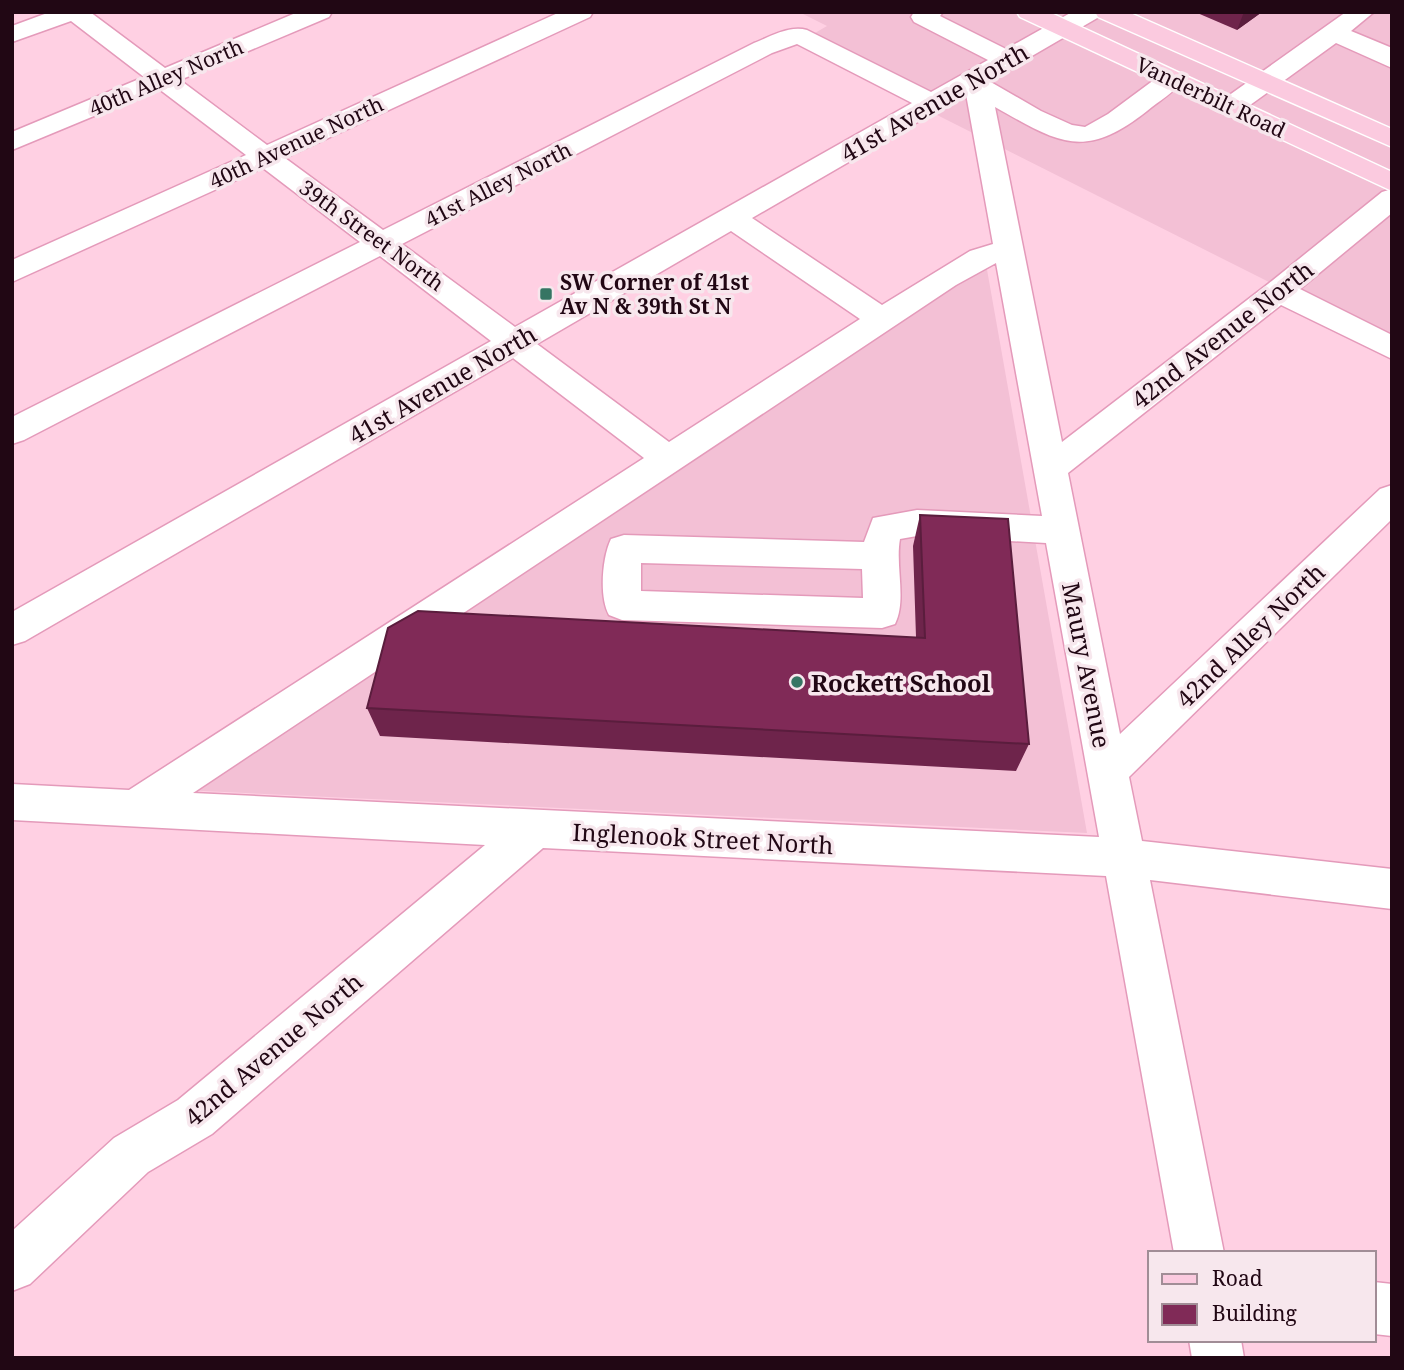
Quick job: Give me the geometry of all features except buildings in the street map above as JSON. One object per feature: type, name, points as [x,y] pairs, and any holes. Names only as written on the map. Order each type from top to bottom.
[{"type":"main road","name":"Vanderbilt Road","points":[[1029,12],[1392,183]]},
{"type":"main road","name":"Vanderbilt Road","points":[[1107,12],[1392,139]]},
{"type":"street","points":[[12,35],[74,12]]},
{"type":"street","name":"39th Street North","points":[[74,12],[669,460]]},
{"type":"street","name":"40th Alley North","points":[[12,142],[320,12]]},
{"type":"street","name":"40th Avenue North","points":[[12,272],[581,12]]},
{"type":"street","name":"41st Avenue North","points":[[12,630],[933,103],[987,75],[1090,12]]},
{"type":"street","points":[[1230,107],[1362,12]]},
{"type":"street","points":[[922,14],[987,75],[1066,133],[1086,135],[1107,126],[1171,79]]},
{"type":"street","points":[[1333,33],[1387,53]]},
{"type":"street","name":"41st Alley North","points":[[12,432],[763,48],[799,36],[933,103]]},
{"type":"street","name":"Maury Avenue","points":[[987,75],[1009,249],[1199,1251]]},
{"type":"street","name":"42nd Avenue North","points":[[1050,469],[1279,291],[1392,198]]},
{"type":"street","points":[[732,218],[883,320]]},
{"type":"street","points":[[134,809],[945,278],[980,258],[1009,249]]},
{"type":"street","points":[[1279,291],[1392,348]]},
{"type":"street","name":"42nd Alley North","points":[[1108,771],[1392,498]]},
{"type":"street","points":[[879,556],[624,549],[622,605],[881,613],[879,556],[885,528],[917,523],[1062,530]]},
{"type":"street","name":"Inglenook Street North","points":[[12,802],[1124,858],[1392,889]]},
{"type":"street","name":"42nd Avenue North","points":[[12,1266],[131,1155],[195,1117],[533,830]]},
{"type":"shaded area","points":[[799,12],[1392,12],[1392,344],[796,44],[827,26]]},
{"type":"shaded area","points":[[986,264],[1087,833],[182,790]]},
{"type":"place","name":"SW Corner of 41st Av N & 39th St N","points":[[546,294]]},
{"type":"place","name":"Rockett School","points":[[797,682]]}]
